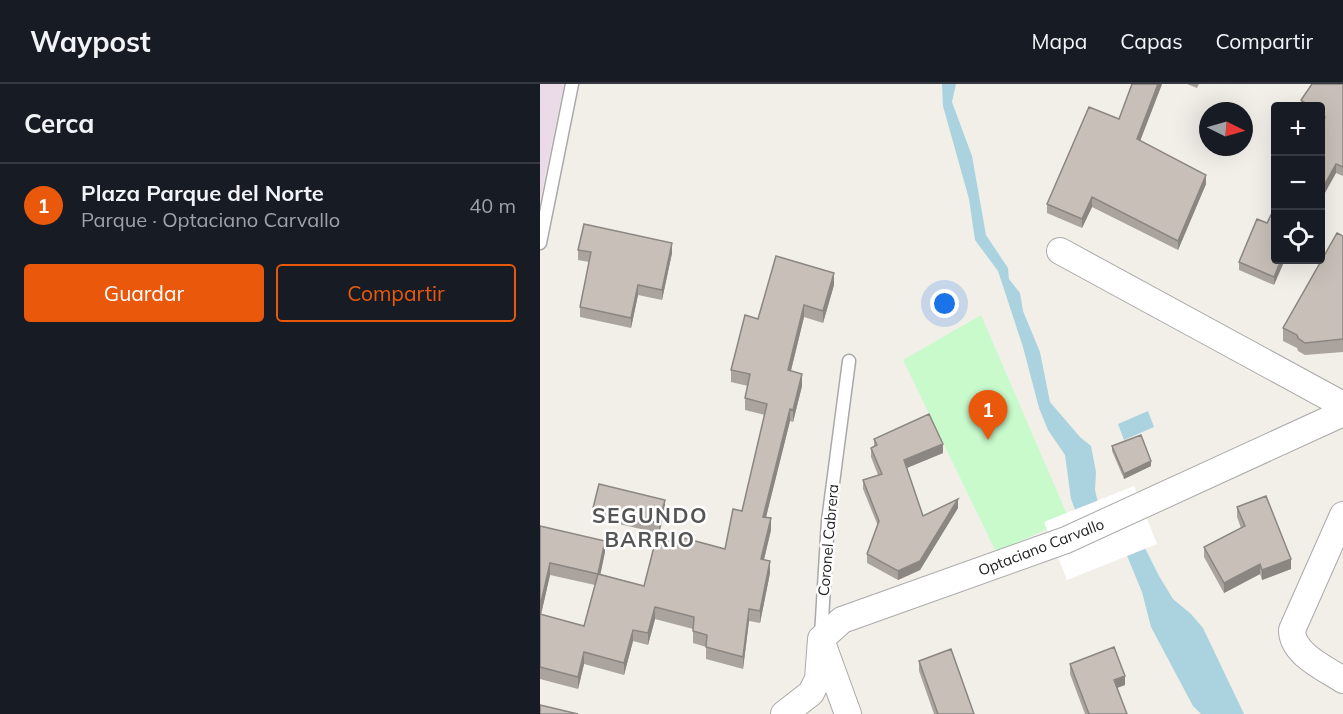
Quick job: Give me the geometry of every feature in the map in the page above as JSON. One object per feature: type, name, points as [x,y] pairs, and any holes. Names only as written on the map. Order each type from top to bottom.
[{"type":"street","points":[[1059,251],[1343,405]]},
{"type":"street","name":"Optaciano Carvallo","points":[[821,639],[842,620],[1066,540],[1343,413]]},
{"type":"street","points":[[1343,515],[1292,630],[1294,641],[1301,651],[1343,680]]},
{"type":"street","points":[[784,714],[811,693],[818,679],[821,639]]},
{"type":"street","name":"Coronel Cabrera","points":[[821,639],[848,714]]},
{"type":"lane","points":[[540,243],[572,84]]},
{"type":"lane","name":"Coronel Cabrera","points":[[821,639],[828,521],[849,361]]},
{"type":"shaded area","points":[[540,84],[564,84],[540,201]]},
{"type":"green space","points":[[981,315],[1069,519],[996,552],[903,360]]},
{"type":"water","points":[[942,84],[956,84],[952,102],[972,156],[986,235],[1008,268],[1009,279],[1020,293],[1023,311],[1040,352],[1050,402],[1080,437],[1091,446],[1099,507],[1077,515],[1071,499],[1065,455],[1048,430],[1039,408],[1023,347],[998,271],[975,240],[969,199],[943,106]]},
{"type":"water","points":[[1148,411],[1154,427],[1124,440],[1118,424]]},
{"type":"water","points":[[1143,544],[1173,599],[1203,628],[1244,714],[1201,714],[1193,706],[1151,627],[1142,592],[1125,551]]},
{"type":"pier","points":[[1134,486],[1157,544],[1067,580],[1044,522]]},
{"type":"building","points":[[1132,84],[1158,84],[1137,139],[1206,175],[1178,241],[1092,197],[1082,219],[1047,204],[1089,107],[1119,119]]},
{"type":"building","points":[[1312,84],[1343,84],[1343,167],[1336,164],[1325,184],[1325,102],[1301,100]]},
{"type":"building","points":[[1271,215],[1271,264],[1279,264],[1274,277],[1239,262],[1257,219],[1267,223]]},
{"type":"building","points":[[584,224],[672,243],[662,290],[638,285],[631,318],[580,307],[591,252],[578,250]]},
{"type":"building","points":[[1337,233],[1343,236],[1343,339],[1305,343],[1297,335],[1283,328],[1319,264],[1325,264],[1325,254]]},
{"type":"building","points":[[776,256],[834,273],[823,311],[804,305],[788,370],[802,374],[793,410],[790,409],[763,517],[771,518],[761,559],[770,561],[760,611],[749,609],[743,657],[706,647],[707,635],[693,631],[694,617],[655,607],[648,633],[633,630],[624,663],[584,652],[578,677],[540,667],[540,614],[584,626],[598,574],[644,586],[658,531],[725,549],[733,509],[742,511],[767,404],[745,398],[750,374],[731,370],[745,315],[758,319]]},
{"type":"building","points":[[929,414],[943,444],[904,460],[923,516],[958,499],[920,561],[898,571],[867,554],[879,521],[863,480],[882,474],[871,448],[877,445],[874,439]]},
{"type":"building","points":[[1141,435],[1151,461],[1124,474],[1112,446]]},
{"type":"building","points":[[599,484],[665,500],[659,523],[593,508]]},
{"type":"building","points":[[1266,496],[1291,559],[1262,570],[1260,564],[1224,583],[1204,547],[1245,526],[1237,507]]},
{"type":"building","points":[[540,526],[605,541],[598,574],[550,563],[540,607]]},
{"type":"building","points":[[1114,647],[1125,676],[1114,680],[1127,714],[1089,714],[1070,664]]},
{"type":"building","points":[[951,649],[974,714],[938,714],[919,661]]},
{"type":"building","points":[[540,705],[578,714],[540,714]]},
{"type":"place","name":"Plaza Parque del Norte","points":[[988,440]]},
{"type":"district","name":"SEGUNDO BARRIO","points":[[650,527]]}]
